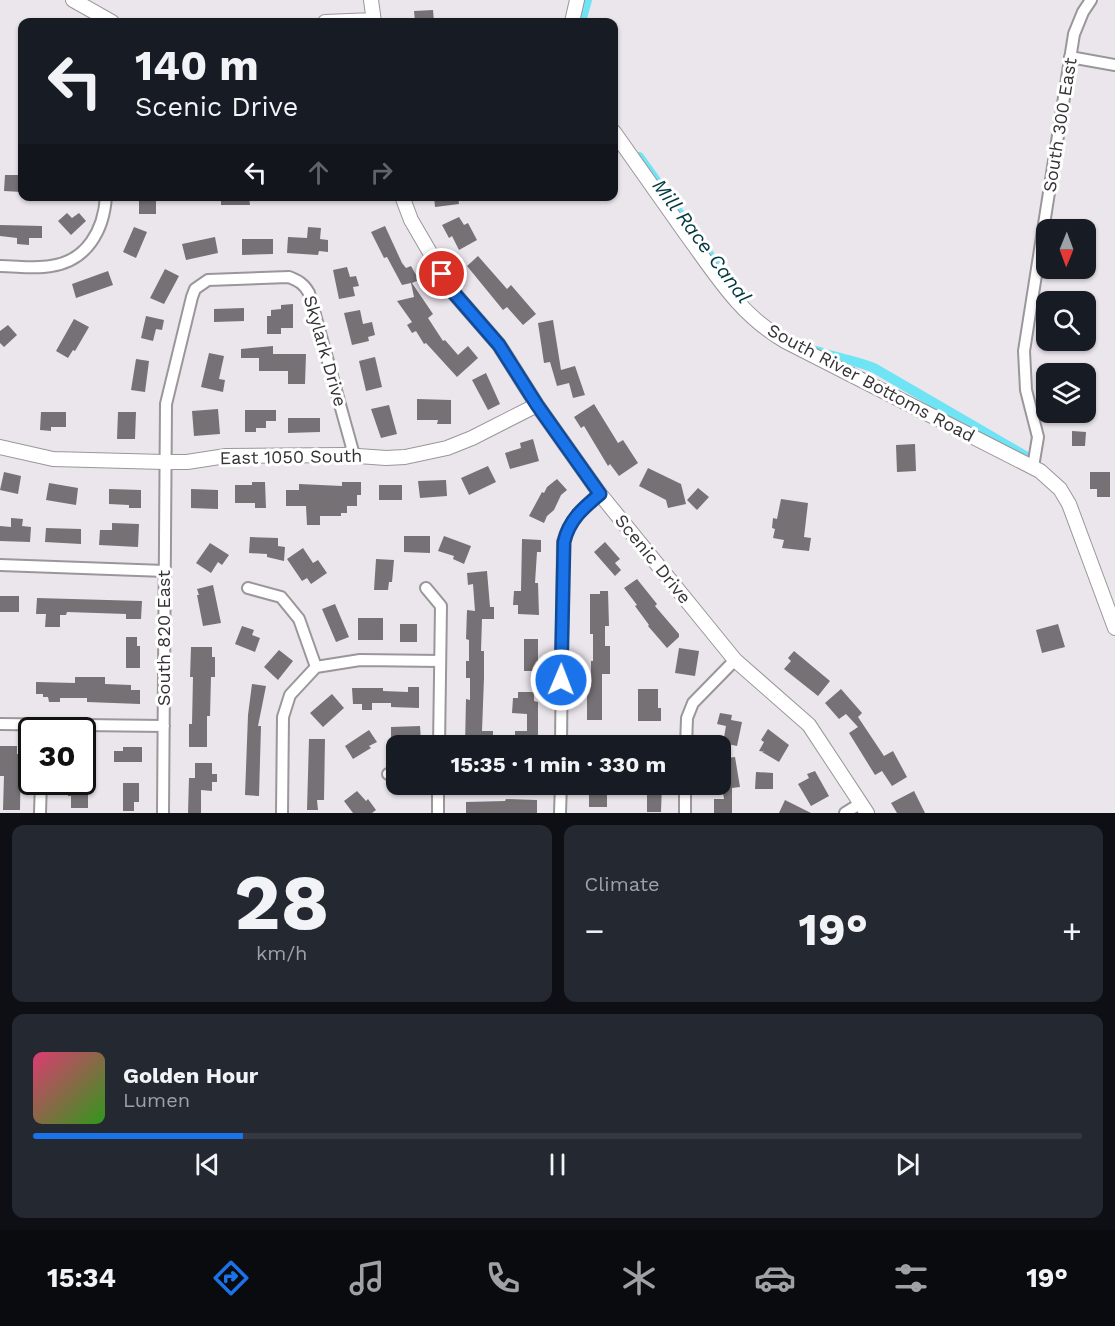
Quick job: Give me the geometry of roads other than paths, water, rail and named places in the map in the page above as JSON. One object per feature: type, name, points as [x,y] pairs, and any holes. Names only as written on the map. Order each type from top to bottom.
[{"type":"street","points":[[73,0],[105,18]]},
{"type":"street","points":[[371,0],[374,18]]},
{"type":"street","points":[[573,18],[577,0]]},
{"type":"street","name":"South 300 East","points":[[1033,467],[1038,437],[1026,390],[1024,351],[1070,57],[1078,23],[1092,0]]},
{"type":"street","points":[[1070,57],[1115,65]]},
{"type":"street","name":"South River Bottoms Road","points":[[618,138],[723,285],[743,309],[763,327],[785,341],[1033,467],[1054,483],[1069,504],[1115,628]]},
{"type":"street","points":[[0,266],[52,266],[69,261],[90,246],[103,221],[105,201]]},
{"type":"street","name":"Scenic Drive","points":[[404,201],[411,220],[453,292],[499,345],[537,405],[600,494],[735,660],[809,725],[864,808]]},
{"type":"street","name":"Skylark Drive","points":[[164,462],[166,396],[195,289],[208,280],[289,277],[299,281],[309,293],[354,455]]},
{"type":"street","name":"East 1050 South","points":[[0,447],[53,459],[187,462],[226,456],[354,455],[386,458],[429,453],[471,438],[537,405]]},
{"type":"street","name":"South 820 East","points":[[163,813],[164,462]]},
{"type":"street","points":[[561,735],[564,542],[568,527],[577,514],[600,494]]},
{"type":"street","points":[[0,565],[165,571]]},
{"type":"street","points":[[248,588],[281,597],[299,619],[316,667]]},
{"type":"street","points":[[426,588],[441,606],[439,735]]},
{"type":"street","points":[[282,813],[283,717],[290,695],[316,667],[360,660],[440,661]]},
{"type":"street","points":[[686,735],[687,718],[693,703],[735,660]]},
{"type":"street","points":[[0,724],[18,726]]},
{"type":"street","points":[[96,727],[164,726]]},
{"type":"street","points":[[40,813],[41,795]]},
{"type":"street","points":[[438,795],[438,813]]},
{"type":"street","points":[[560,813],[561,795]]},
{"type":"street","points":[[685,795],[685,813]]},
{"type":"street","points":[[845,813],[864,808]]},
{"type":"waterway","name":"Mill Race Canal","points":[[582,18],[587,0]]},
{"type":"waterway","name":"Mill Race Canal","points":[[639,157],[728,281]]},
{"type":"waterway","name":"Mill Race Canal","points":[[816,351],[874,368],[1027,457]]}]
